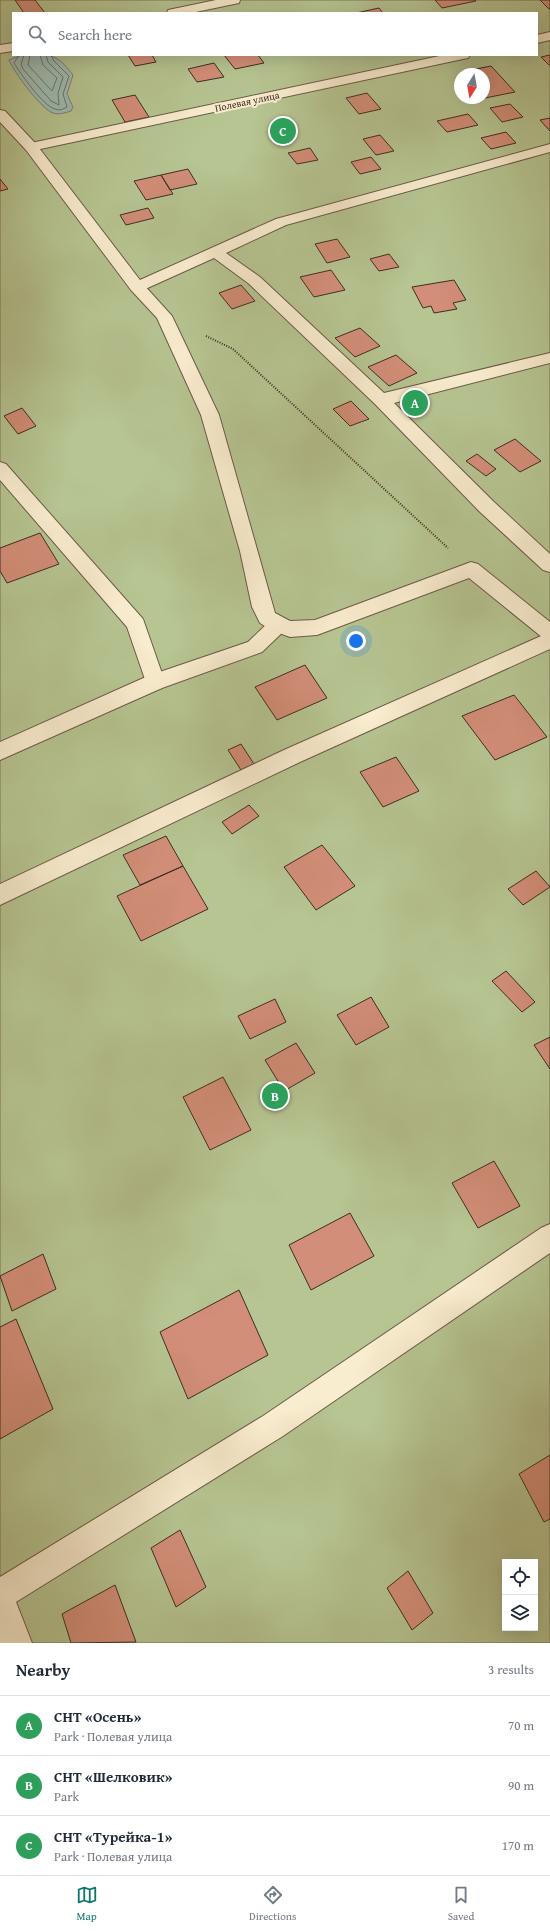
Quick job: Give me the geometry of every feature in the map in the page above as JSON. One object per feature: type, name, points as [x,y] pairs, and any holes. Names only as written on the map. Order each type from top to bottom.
[{"type":"street","points":[[177,12],[234,0]]},
{"type":"street","points":[[538,39],[550,36]]},
{"type":"street","points":[[0,49],[12,46]]},
{"type":"street","name":"Полевая улица","points":[[31,147],[458,56]]},
{"type":"street","points":[[0,114],[31,147],[137,287],[164,316],[210,414],[249,551],[262,607],[267,618],[278,625],[290,629],[317,627],[470,569],[550,633]]},
{"type":"street","points":[[137,287],[280,222],[550,148]]},
{"type":"street","points":[[215,252],[254,280],[381,400],[487,507],[550,565]]},
{"type":"street","points":[[381,400],[550,358]]},
{"type":"street","points":[[0,468],[136,624],[155,682]]},
{"type":"street","points":[[0,751],[155,682],[256,647],[278,625]]},
{"type":"street","points":[[0,895],[292,756],[550,640]]},
{"type":"street","points":[[0,1594],[273,1426],[550,1237]]},
{"type":"street","points":[[0,1601],[16,1643]]},
{"type":"path","points":[[164,316],[233,349],[470,569]]},
{"type":"green space","points":[[0,0],[550,0],[550,1643],[0,1643]]},
{"type":"water","points":[[19,56],[51,56],[61,62],[73,75],[67,94],[73,107],[71,111],[55,114],[48,110],[35,98],[9,60]]},
{"type":"building","points":[[15,0],[35,0],[44,12],[23,12]]},
{"type":"building","points":[[435,0],[475,0],[476,1],[442,8]]},
{"type":"building","points":[[540,0],[550,0],[550,9],[549,9]]},
{"type":"building","points":[[379,8],[382,12],[361,12]]},
{"type":"building","points":[[550,55],[550,66],[541,57]]},
{"type":"building","points":[[129,56],[153,56],[156,62],[135,66]]},
{"type":"building","points":[[225,56],[259,56],[264,63],[235,69]]},
{"type":"building","points":[[214,63],[224,77],[197,82],[188,69]]},
{"type":"building","points":[[491,66],[515,92],[490,97],[490,68],[481,68]]},
{"type":"building","points":[[367,93],[381,109],[359,114],[346,98]]},
{"type":"building","points":[[135,95],[149,117],[125,122],[112,100]]},
{"type":"building","points":[[510,104],[523,117],[502,122],[490,108]]},
{"type":"building","points":[[468,114],[478,125],[447,132],[437,121]]},
{"type":"building","points":[[550,118],[550,131],[540,120]]},
{"type":"building","points":[[506,132],[516,143],[491,149],[481,138]]},
{"type":"building","points":[[380,135],[394,151],[376,155],[363,139]]},
{"type":"building","points":[[310,148],[318,160],[297,164],[288,153]]},
{"type":"building","points":[[371,157],[381,169],[360,174],[351,162]]},
{"type":"building","points":[[188,169],[197,184],[170,190],[161,175]]},
{"type":"building","points":[[161,175],[173,194],[146,200],[134,181]]},
{"type":"building","points":[[0,179],[8,189],[0,191]]},
{"type":"building","points":[[148,208],[154,218],[126,225],[120,215]]},
{"type":"building","points":[[337,239],[350,257],[327,263],[315,244]]},
{"type":"building","points":[[389,254],[399,267],[379,271],[370,259]]},
{"type":"building","points":[[331,270],[345,290],[314,297],[300,277]]},
{"type":"building","points":[[454,280],[466,300],[453,303],[457,309],[434,313],[431,306],[423,308],[412,287]]},
{"type":"building","points":[[241,285],[255,301],[232,309],[219,293]]},
{"type":"building","points":[[360,328],[380,346],[355,357],[335,338]]},
{"type":"building","points":[[396,355],[417,373],[389,386],[368,367]]},
{"type":"building","points":[[351,401],[369,419],[350,426],[333,409]]},
{"type":"building","points":[[22,408],[36,426],[18,434],[4,416]]},
{"type":"building","points":[[515,439],[541,461],[520,472],[494,450]]},
{"type":"building","points":[[477,454],[496,469],[486,476],[466,461]]},
{"type":"building","points":[[40,533],[59,564],[7,583],[0,571],[0,548]]},
{"type":"building","points":[[305,665],[327,698],[277,720],[255,687]]},
{"type":"building","points":[[514,695],[547,737],[495,760],[462,716]]},
{"type":"building","points":[[241,744],[254,764],[241,770],[228,750]]},
{"type":"building","points":[[396,757],[419,791],[383,807],[360,772]]},
{"type":"building","points":[[249,805],[259,816],[232,834],[222,822]]},
{"type":"building","points":[[166,836],[183,866],[140,885],[123,855]]},
{"type":"building","points":[[322,845],[355,886],[316,910],[284,867]]},
{"type":"building","points":[[183,866],[208,909],[141,941],[117,896]]},
{"type":"building","points":[[536,871],[550,887],[523,905],[508,889]]},
{"type":"building","points":[[506,971],[535,1002],[522,1012],[492,981]]},
{"type":"building","points":[[371,997],[389,1027],[356,1045],[337,1015]]},
{"type":"building","points":[[275,999],[286,1022],[250,1039],[238,1016]]},
{"type":"building","points":[[550,1037],[550,1069],[534,1045]]},
{"type":"building","points":[[296,1043],[315,1073],[284,1091],[265,1060]]},
{"type":"building","points":[[223,1077],[251,1130],[210,1150],[183,1097]]},
{"type":"building","points":[[494,1161],[520,1206],[478,1228],[452,1183]]},
{"type":"building","points":[[350,1213],[374,1256],[311,1290],[289,1245]]},
{"type":"building","points":[[43,1254],[56,1289],[12,1311],[0,1276]]},
{"type":"building","points":[[239,1290],[268,1355],[188,1399],[160,1332]]},
{"type":"building","points":[[16,1319],[53,1409],[0,1439],[0,1327]]},
{"type":"building","points":[[550,1455],[550,1519],[544,1522],[519,1474]]},
{"type":"building","points":[[180,1530],[206,1587],[176,1607],[151,1548]]},
{"type":"building","points":[[408,1571],[433,1613],[412,1630],[387,1588]]},
{"type":"building","points":[[115,1585],[136,1642],[71,1643],[62,1614]]},
{"type":"place","name":"СНТ «Турейка-1»","points":[[283,131]]},
{"type":"place","name":"СНТ «Осень»","points":[[415,403]]},
{"type":"place","name":"СНТ «Шелковик»","points":[[275,1096]]}]
